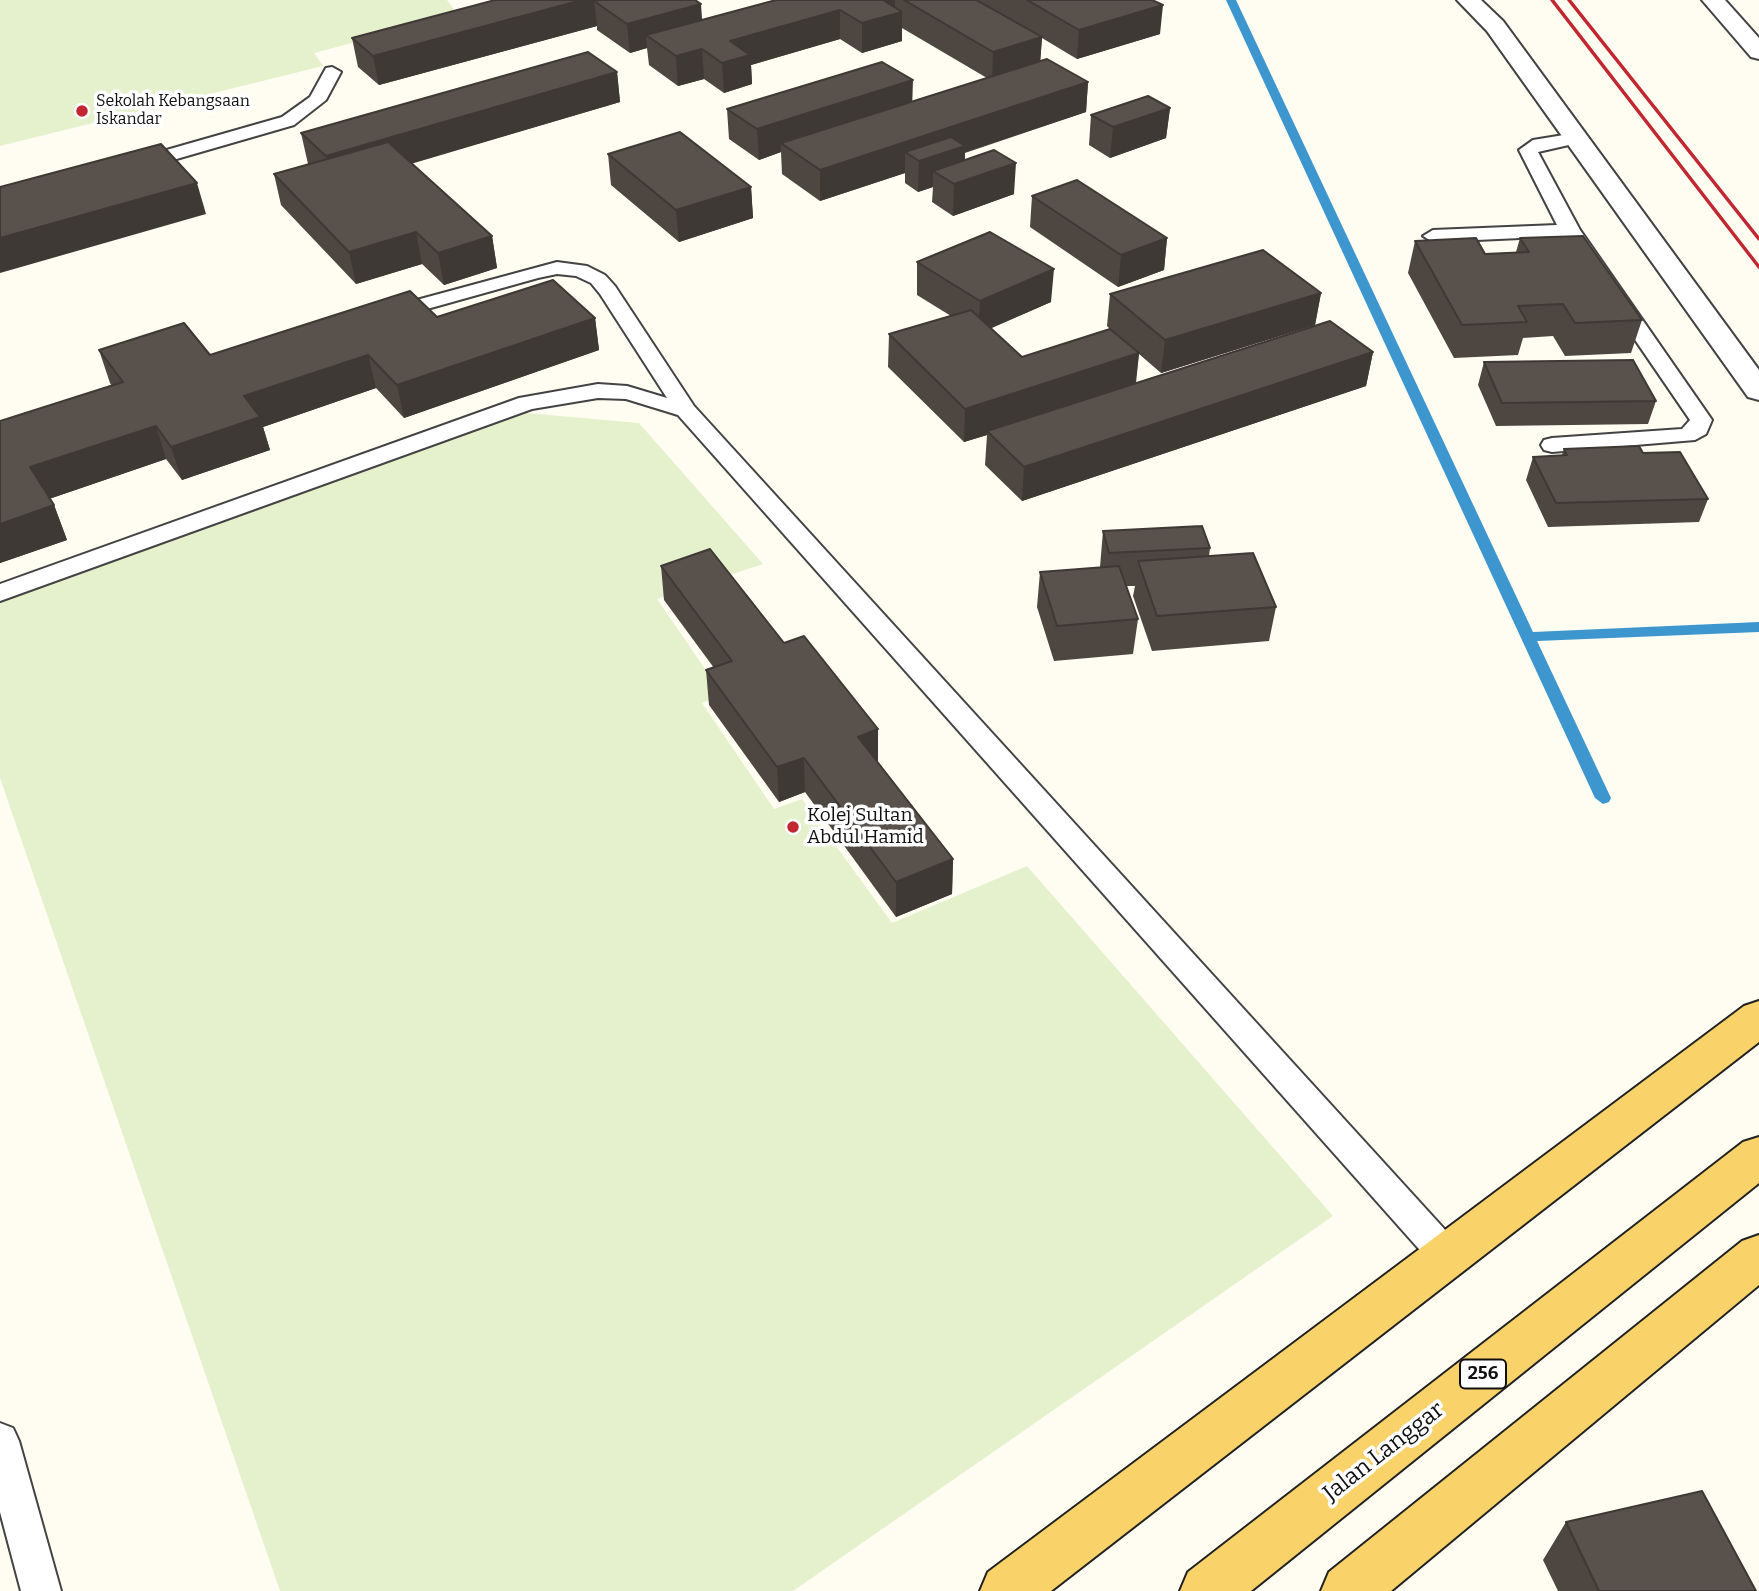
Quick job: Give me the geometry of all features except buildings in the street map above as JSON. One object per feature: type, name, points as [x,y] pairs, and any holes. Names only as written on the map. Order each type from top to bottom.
[{"type":"main road","points":[[1007,1591],[1759,1018]]},
{"type":"main road","name":"Jalan Langgar","points":[[1207,1591],[1759,1156]]},
{"type":"main road","points":[[1348,1591],[1755,1267]]},
{"type":"street","points":[[1468,0],[1494,26],[1759,391]]},
{"type":"street","points":[[1713,0],[1759,52]]},
{"type":"lane","points":[[116,170],[288,121],[317,100],[332,72]]},
{"type":"lane","points":[[1552,445],[1687,435],[1698,429],[1701,420],[1570,230],[1528,150],[1539,144],[1576,138]]},
{"type":"lane","points":[[1433,236],[1570,230]]},
{"type":"lane","points":[[420,305],[535,271],[557,268],[580,270],[597,279],[608,290],[686,410],[1446,1255]]},
{"type":"lane","points":[[0,593],[527,403],[597,391],[628,393],[686,410]]},
{"type":"lane","points":[[0,1441],[35,1588]]},
{"type":"green space","name":"Sekolah Kebangsaan Iskandar","points":[[0,0],[447,0],[458,15],[314,53],[323,66],[0,146]]},
{"type":"green space","points":[[526,413],[639,423],[763,564],[657,599],[723,695],[702,703],[774,809],[802,799],[892,923],[1027,866],[1333,1216],[793,1591],[280,1591],[0,778],[0,600]]},
{"type":"waterway","points":[[1231,0],[1603,798]]},
{"type":"waterway","points":[[1528,637],[1759,627]]},
{"type":"railway","points":[[1552,0],[1759,267]]},
{"type":"railway","points":[[1569,0],[1759,239]]},
{"type":"place","name":"Sekolah Kebangsaan Iskandar","points":[[82,111]]},
{"type":"place","name":"Kolej Sultan Abdul Hamid","points":[[793,827]]}]
